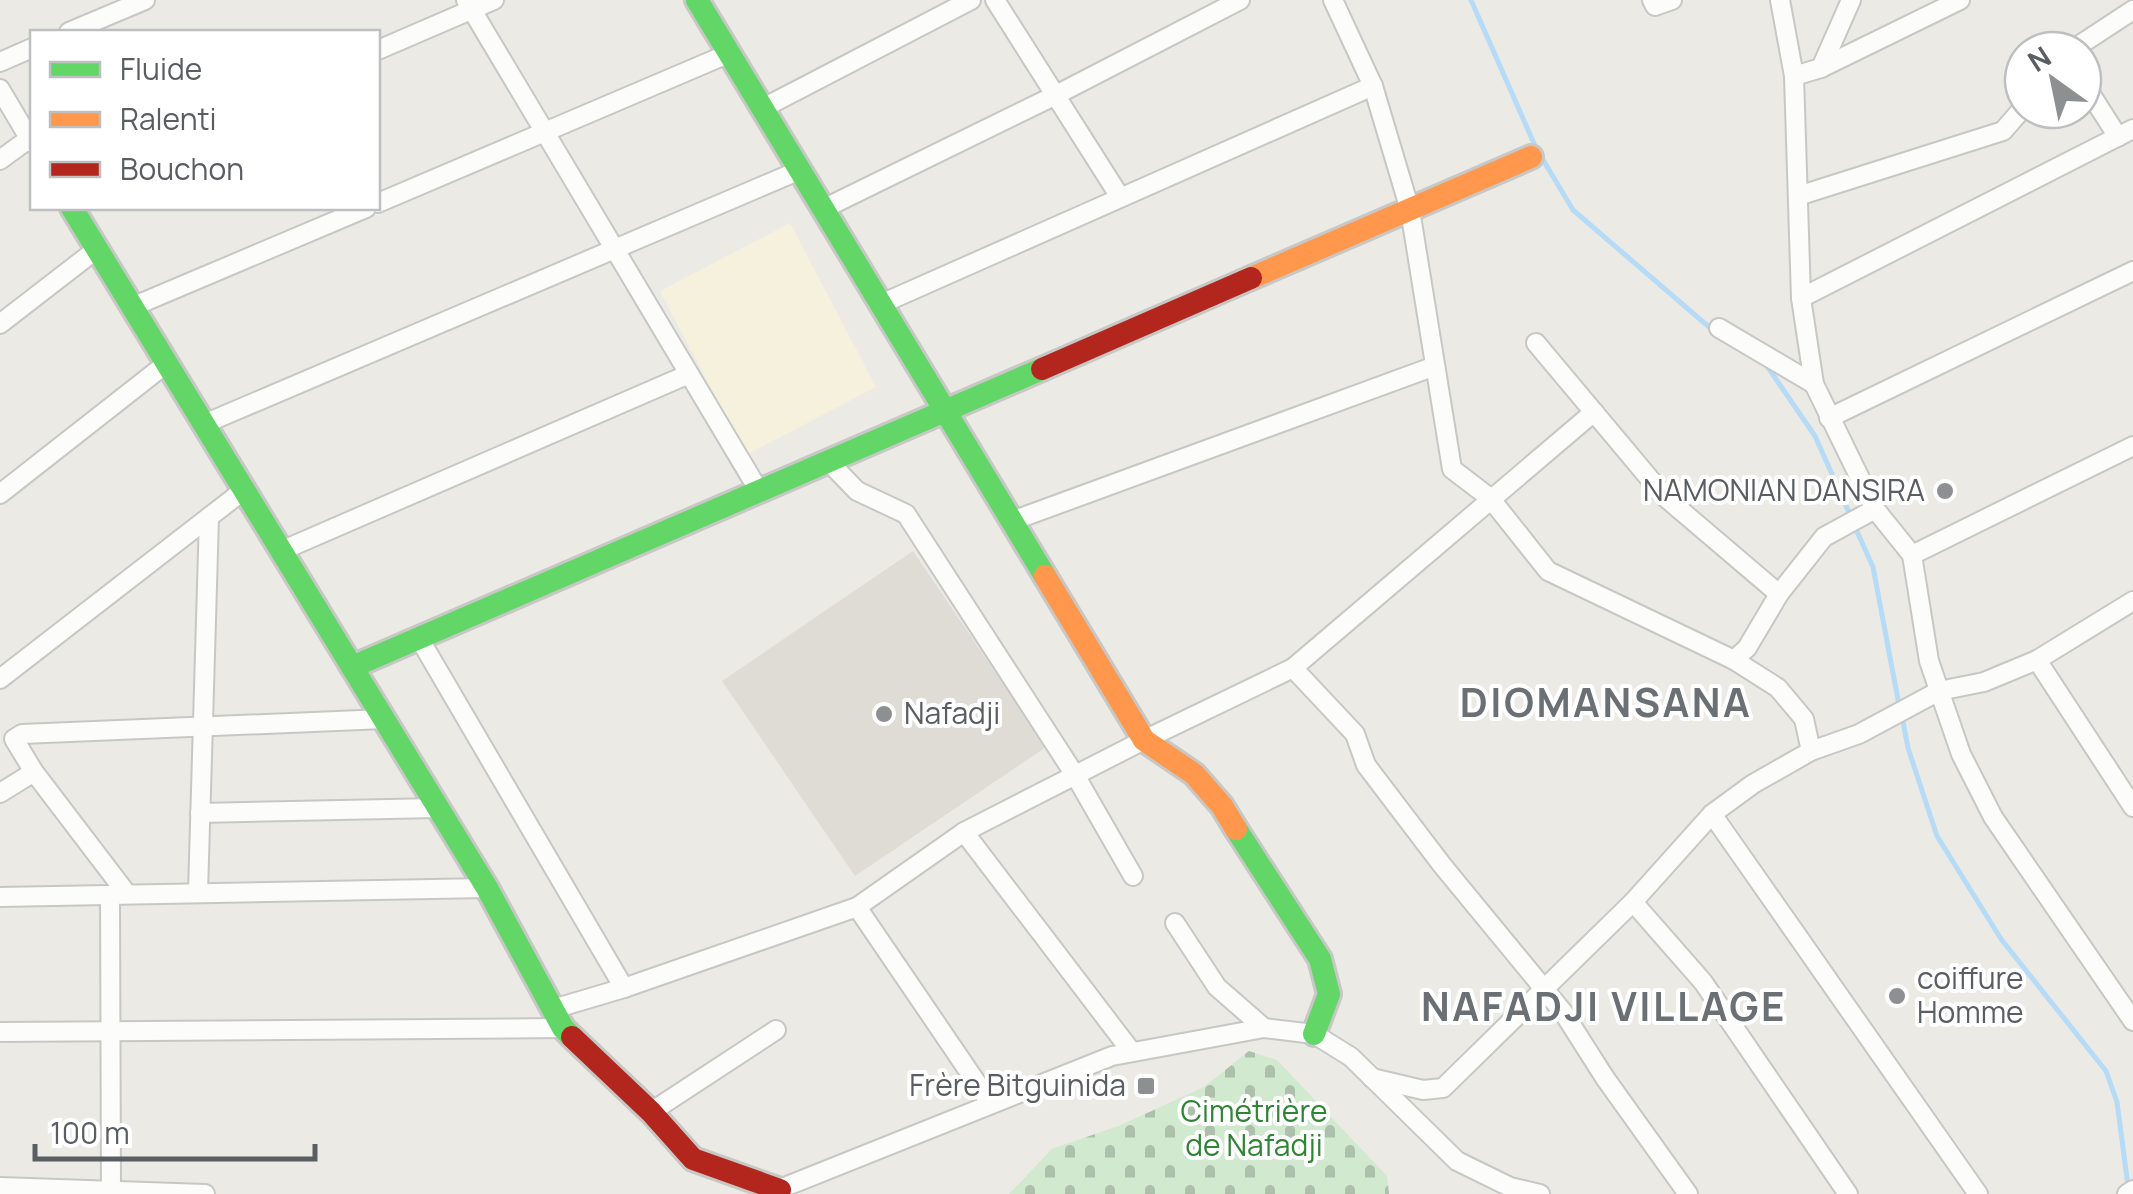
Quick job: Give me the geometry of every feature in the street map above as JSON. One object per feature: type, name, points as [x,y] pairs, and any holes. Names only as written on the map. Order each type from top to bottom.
[{"type":"street","points":[[74,30],[146,0]]},
{"type":"street","points":[[380,49],[469,5],[494,0]]},
{"type":"street","points":[[698,0],[1144,740],[1194,774],[1222,806],[1320,959],[1329,994],[1314,1034]]},
{"type":"street","points":[[763,108],[970,0]]},
{"type":"street","points":[[995,0],[1120,198]]},
{"type":"street","points":[[823,208],[1240,0]]},
{"type":"street","points":[[1333,0],[1373,86],[1410,210],[1452,469],[1490,498],[1548,571],[1734,660],[1778,688],[1804,719],[1811,751]]},
{"type":"street","points":[[1652,0],[1655,6],[1672,0]]},
{"type":"street","points":[[1780,0],[1794,76],[1802,298],[1814,384],[1875,509],[1912,555],[1928,662],[1961,754],[1993,817],[2133,1022]]},
{"type":"street","points":[[1821,68],[1850,0]]},
{"type":"street","points":[[1794,76],[1821,68],[1960,0]]},
{"type":"street","points":[[469,5],[759,491]]},
{"type":"street","points":[[2102,30],[2133,10]]},
{"type":"street","points":[[0,62],[30,49]]},
{"type":"street","points":[[380,201],[730,53]]},
{"type":"street","points":[[880,304],[1373,86]]},
{"type":"street","points":[[0,89],[30,138]]},
{"type":"street","points":[[1802,298],[2126,133],[2103,106]]},
{"type":"street","points":[[1798,196],[2004,130]]},
{"type":"street","points":[[0,160],[30,141]]},
{"type":"street","points":[[352,667],[1531,158]]},
{"type":"street","points":[[204,424],[800,170]]},
{"type":"street","points":[[73,210],[487,888],[558,1018],[693,1159],[773,1192],[1112,1056],[1264,1028],[1314,1034],[1351,1057],[1457,1160],[1510,1187],[1540,1194]]},
{"type":"street","points":[[132,306],[361,210]]},
{"type":"street","points":[[0,324],[97,248]]},
{"type":"street","points":[[1829,418],[2133,271]]},
{"type":"street","points":[[1719,328],[1814,384]]},
{"type":"street","points":[[1536,343],[1664,497],[1779,594]]},
{"type":"street","points":[[0,494],[167,363]]},
{"type":"street","points":[[1012,521],[1435,366]]},
{"type":"street","points":[[281,551],[689,374]]},
{"type":"street","points":[[0,1032],[558,1018],[624,988],[856,908],[964,832],[1292,668],[1594,412]]},
{"type":"street","points":[[1912,555],[2133,446]]},
{"type":"street","points":[[828,461],[858,491],[906,514],[1076,775],[1134,876]]},
{"type":"street","points":[[0,680],[244,490]]},
{"type":"street","points":[[1734,660],[1747,648],[1779,594],[1824,536],[1875,509]]},
{"type":"street","points":[[198,893],[209,517]]},
{"type":"street","points":[[1372,1078],[1423,1090],[1443,1088],[1633,902],[1712,814],[1753,784],[1811,751],[1859,734],[1939,691],[1984,682],[2036,660],[2133,601]]},
{"type":"street","points":[[419,638],[624,988]]},
{"type":"street","points":[[2036,660],[2133,807]]},
{"type":"street","points":[[1292,668],[1355,734],[1366,765],[1563,1012],[1688,1194]]},
{"type":"street","points":[[111,1191],[110,1032],[118,894],[16,748],[14,739],[22,734],[384,719]]},
{"type":"street","points":[[0,793],[34,772]]},
{"type":"street","points":[[200,813],[438,808]]},
{"type":"street","points":[[1712,814],[1978,1194]]},
{"type":"street","points":[[964,832],[1131,1052]]},
{"type":"street","points":[[0,897],[487,888]]},
{"type":"street","points":[[1633,902],[1703,982],[1848,1194]]},
{"type":"street","points":[[856,908],[991,1104]]},
{"type":"street","points":[[1174,923],[1218,988],[1264,1028]]},
{"type":"street","points":[[651,1112],[776,1030]]},
{"type":"street","points":[[0,1186],[204,1194]]},
{"type":"shaded area","points":[[790,223],[876,387],[746,455],[660,291]]},
{"type":"shaded area","name":"Nafadji","points":[[913,551],[1046,747],[855,876],[722,681]]},
{"type":"green space","name":"Cimétrière de Nafadji","points":[[1249,1051],[1277,1060],[1387,1176],[1389,1194],[1009,1194],[1052,1149],[1121,1125],[1204,1087]]},
{"type":"waterway","points":[[1471,0],[1536,148]]},
{"type":"waterway","points":[[1542,158],[1573,210],[1716,333]]},
{"type":"waterway","points":[[1767,366],[1815,436],[1851,517]]},
{"type":"waterway","points":[[1855,527],[1873,567],[1899,705]]},
{"type":"waterway","points":[[1902,716],[1908,748],[1937,836],[2001,939],[2106,1071],[2117,1102],[2128,1186]]},
{"type":"traffic: fast","points":[[697,0],[1045,576]]},
{"type":"traffic: fast","points":[[73,210],[487,888],[563,1028],[572,1037]]},
{"type":"traffic: fast","points":[[352,667],[1042,369]]},
{"type":"traffic: fast","points":[[1236,829],[1320,959],[1329,994],[1314,1034]]},
{"type":"traffic: slow","points":[[1251,278],[1531,157]]},
{"type":"traffic: slow","points":[[1045,576],[1144,740],[1194,774],[1236,829]]},
{"type":"traffic: jam","points":[[1042,369],[1251,278]]},
{"type":"traffic: jam","points":[[572,1037],[651,1112],[693,1159],[780,1190]]},
{"type":"place","name":"NAMONIAN DANSIRA","points":[[1945,491]]},
{"type":"place","name":"Nafadji","points":[[884,714]]},
{"type":"place","name":"coiffure Homme","points":[[1897,996]]},
{"type":"place","name":"Frère Bitguinida","points":[[1146,1086]]},
{"type":"district","name":"DIOMANSANA","points":[[1606,703]]},
{"type":"district","name":"NAFADJI VILLAGE","points":[[1604,1007]]}]
